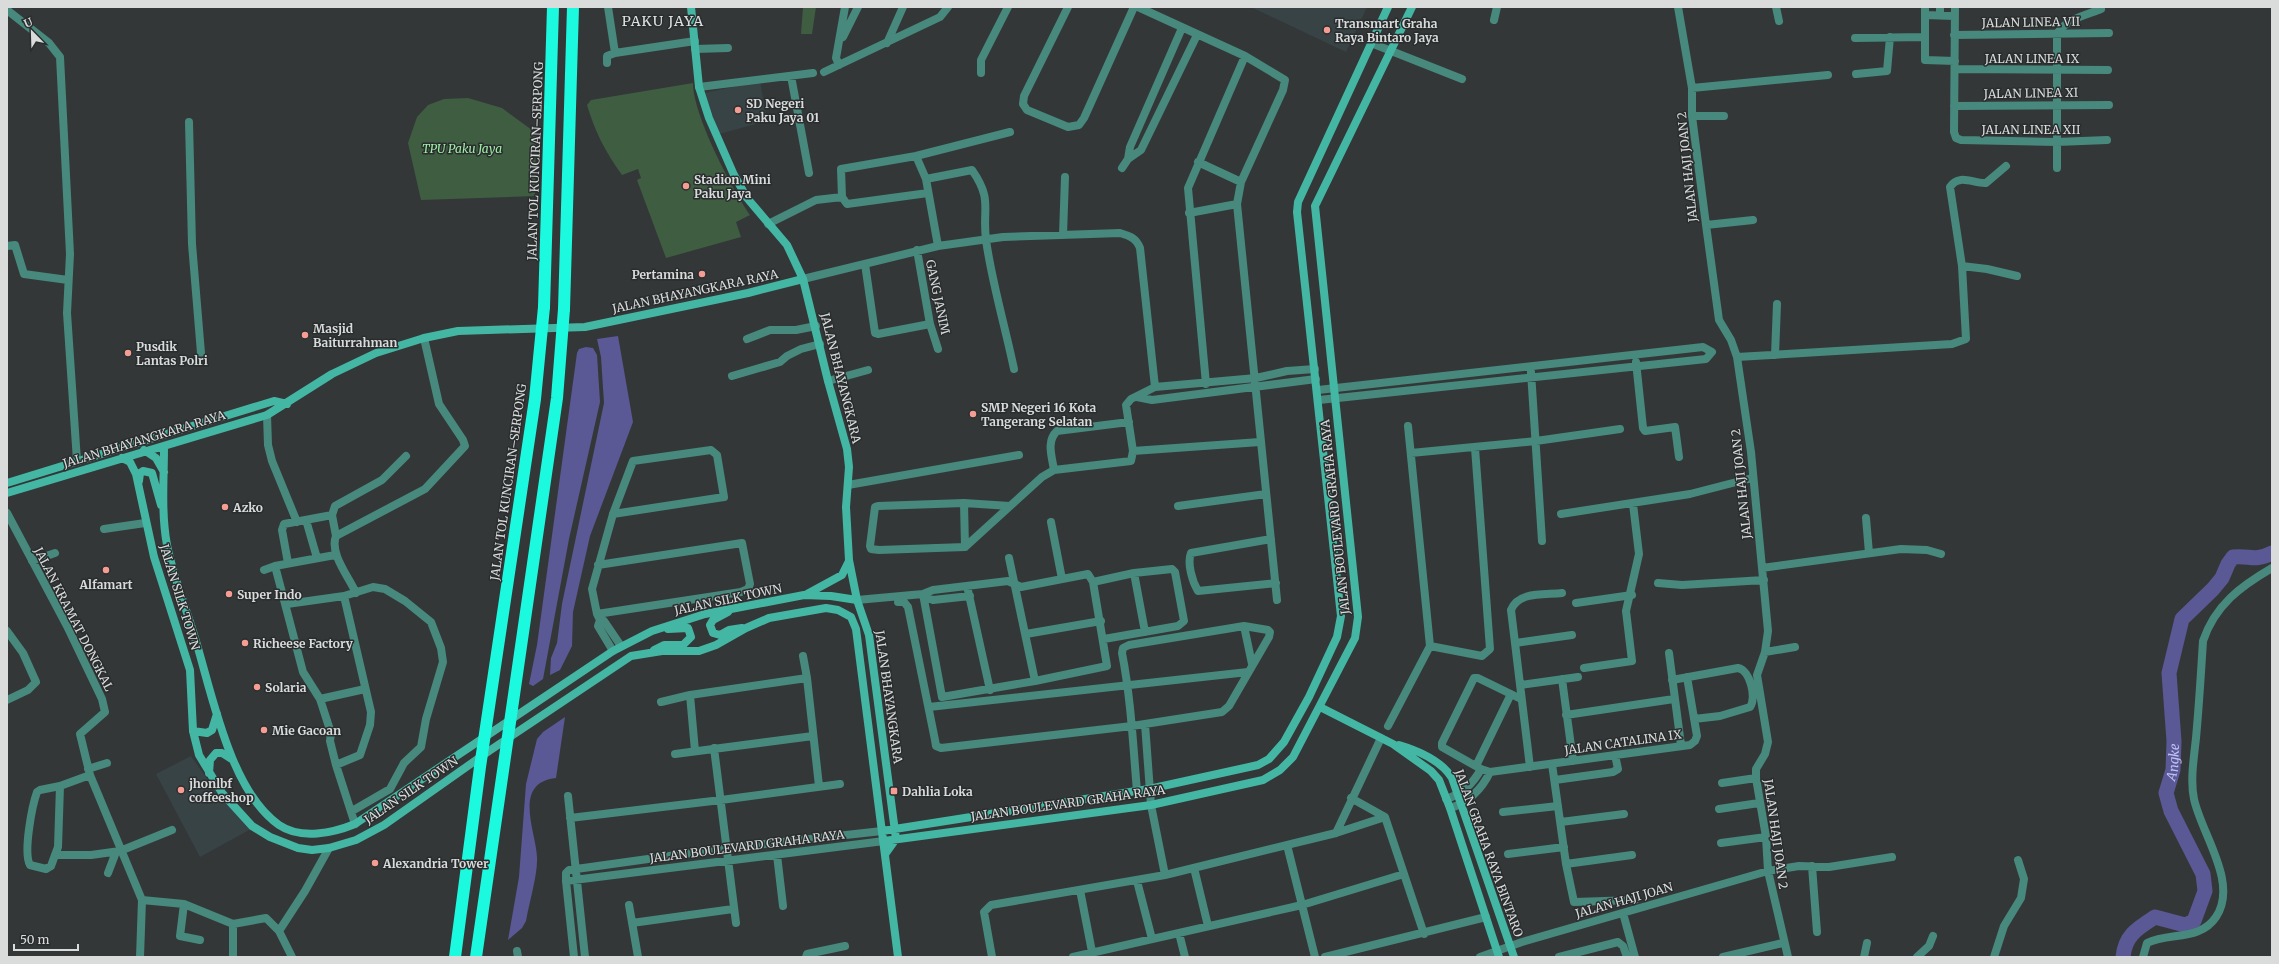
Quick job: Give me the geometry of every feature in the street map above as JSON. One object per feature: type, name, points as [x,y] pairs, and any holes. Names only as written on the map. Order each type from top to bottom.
[{"type":"highway","name":"JALAN TOL KUNCIRAN–SERPONG","points":[[456,957],[480,767],[535,399],[544,307],[553,7]]},
{"type":"highway","points":[[476,957],[557,398],[564,309],[573,7]]},
{"type":"main road","name":"JALAN BHAYANGKARA","points":[[691,7],[699,87],[709,118],[734,175],[750,204],[787,245],[803,279],[816,326],[828,381],[847,449],[848,485],[846,507],[849,560],[857,600],[869,635],[896,839]]},
{"type":"main road","name":"JALAN BOULEVARD GRAHA RAYA","points":[[882,831],[1149,789],[1258,765],[1269,759],[1277,752],[1287,737],[1309,697],[1337,637],[1341,616],[1318,390],[1297,212],[1298,202],[1388,7]]},
{"type":"main road","name":"JALAN BOULEVARD GRAHA RAYA","points":[[884,841],[1151,805],[1263,780],[1272,776],[1293,757],[1355,638],[1358,617],[1315,206],[1412,7]]},
{"type":"main road","name":"JALAN BHAYANGKARA RAYA","points":[[7,493],[267,415],[287,404],[332,374],[376,353],[424,338],[458,331],[585,327],[748,293],[803,279]]},
{"type":"main road","name":"JALAN BHAYANGKARA RAYA","points":[[7,482],[274,401],[287,404]]},
{"type":"main road","points":[[130,444],[146,451],[156,458],[164,472]]},
{"type":"main road","name":"JALAN SILK TOWN","points":[[164,446],[163,514],[167,545],[176,582],[232,760],[255,801],[280,826],[302,833],[321,834],[338,831],[355,824],[620,646],[652,631],[678,622],[734,608],[804,595],[831,596],[857,600]]},
{"type":"main road","name":"JALAN SILK TOWN","points":[[122,458],[130,462],[138,484],[145,523],[190,670],[193,731],[199,755],[209,774],[252,826],[270,837],[298,848],[312,850],[329,848],[356,840],[384,825],[489,751],[631,656],[650,652],[699,651],[716,645],[746,628],[769,618],[826,608],[838,610],[851,617]]},
{"type":"main road","points":[[138,484],[140,473],[143,471],[152,473],[163,514]]},
{"type":"main road","points":[[804,595],[842,575],[849,560]]},
{"type":"main road","points":[[734,608],[714,620],[710,625],[713,633],[720,635],[729,630],[746,628]]},
{"type":"main road","name":"JALAN BHAYANGKARA","points":[[851,617],[856,629],[886,853],[898,957]]},
{"type":"main road","points":[[650,652],[664,645],[683,645],[691,637],[688,628],[652,631]]},
{"type":"main road","name":"JALAN GRAHA RAYA BINTARO","points":[[1320,707],[1392,744],[1431,770],[1438,780],[1450,808],[1498,954]]},
{"type":"main road","points":[[193,731],[207,733],[212,730],[217,714]]},
{"type":"main road","name":"JALAN GRAHA RAYA BINTARO","points":[[1392,744],[1413,749],[1439,763],[1446,769],[1452,778],[1514,957]]},
{"type":"main road","points":[[209,774],[210,760],[216,753],[222,753],[232,760]]},
{"type":"main road","points":[[886,853],[896,839]]},
{"type":"street","points":[[608,7],[615,53]]},
{"type":"street","points":[[839,65],[836,58],[840,43],[845,7]]},
{"type":"street","points":[[840,43],[858,7]]},
{"type":"street","points":[[887,43],[903,7]]},
{"type":"street","points":[[824,72],[940,17],[948,7]]},
{"type":"street","points":[[981,73],[981,60],[1008,7]]},
{"type":"street","points":[[1068,7],[1024,96],[1023,104],[1027,110],[1068,127],[1079,125],[1084,118],[1134,7]]},
{"type":"street","points":[[1138,7],[1245,56],[1285,80],[1283,90],[1241,182],[1238,204],[1256,378],[1260,442],[1277,600]]},
{"type":"street","points":[[1494,20],[1497,7]]},
{"type":"street","name":"JALAN HAJI JOAN 2","points":[[1678,7],[1692,88],[1692,116],[1720,320],[1731,340],[1737,357],[1764,580],[1768,632],[1765,652],[1757,675],[1768,742],[1765,754],[1756,769],[1756,778],[1759,803],[1766,837],[1768,871],[1788,957]]},
{"type":"street","points":[[1776,7],[1778,21]]},
{"type":"street","points":[[1954,7],[1954,106]]},
{"type":"street","points":[[2057,168],[2057,35],[2064,24],[2100,9]]},
{"type":"street","points":[[7,10],[49,43],[60,57],[70,254],[67,313],[77,461]]},
{"type":"street","points":[[1855,38],[1925,37],[1925,11],[1940,11],[1954,16]]},
{"type":"street","points":[[1128,160],[1130,147],[1182,28]]},
{"type":"street","name":"JALAN LINEA VII","points":[[1954,35],[2057,35],[2109,33]]},
{"type":"street","points":[[1122,168],[1128,160],[1141,150],[1197,35]]},
{"type":"street","points":[[1856,74],[1887,71],[1890,37]]},
{"type":"street","name":"JALAN LINEA IX","points":[[1925,37],[1926,61],[1955,65],[2057,70],[2108,70]]},
{"type":"street","points":[[1371,43],[1462,79]]},
{"type":"street","points":[[607,63],[607,56],[615,53],[695,45],[728,48]]},
{"type":"street","points":[[1206,384],[1189,213],[1188,188],[1245,56]]},
{"type":"street","points":[[699,87],[813,73]]},
{"type":"street","points":[[1692,88],[1828,75]]},
{"type":"street","points":[[791,76],[808,173]]},
{"type":"street","name":"JALAN LINEA XI","points":[[1954,106],[2109,105]]},
{"type":"street","name":"JALAN LINEA XII","points":[[1954,106],[1954,132],[1956,138],[1961,140],[2057,142],[2107,140]]},
{"type":"street","points":[[1692,116],[1724,116]]},
{"type":"street","points":[[189,122],[192,244],[201,353]]},
{"type":"street","points":[[928,193],[847,204],[842,197],[840,169],[916,156],[1010,132]]},
{"type":"street","points":[[916,156],[926,179],[938,246]]},
{"type":"street","points":[[1198,162],[1241,182]]},
{"type":"street","points":[[1737,357],[1952,344],[1966,339],[1962,266],[1950,187],[1953,182],[1959,180],[1986,183],[2006,166]]},
{"type":"street","points":[[926,179],[972,170],[982,185],[985,195],[986,239],[1014,369]]},
{"type":"street","points":[[1063,235],[1065,177]]},
{"type":"street","points":[[768,224],[816,200],[842,197]]},
{"type":"street","points":[[1189,213],[1238,204]]},
{"type":"street","points":[[1706,225],[1753,220]]},
{"type":"street","name":"JALAN BHAYANGKARA RAYA","points":[[803,279],[917,250],[986,239],[1120,233],[1132,236],[1137,241],[1140,248],[1155,387]]},
{"type":"street","points":[[7,246],[15,245],[24,274],[68,280]]},
{"type":"street","name":"GANG JANIM","points":[[917,250],[930,324],[938,349]]},
{"type":"street","points":[[865,264],[875,333],[878,334],[930,324]]},
{"type":"street","points":[[1962,266],[1987,269],[2017,276]]},
{"type":"street","points":[[1775,355],[1777,304]]},
{"type":"street","points":[[747,339],[770,330],[796,330],[816,326]]},
{"type":"street","points":[[336,536],[425,489],[465,446],[439,404],[424,338]]},
{"type":"street","points":[[732,376],[780,362],[787,356],[801,349],[820,344]]},
{"type":"street","points":[[1318,390],[1706,347],[1712,352],[1706,359],[1319,400]]},
{"type":"street","points":[[1636,355],[1643,428],[1646,431],[1675,427],[1679,457]]},
{"type":"street","points":[[1530,366],[1532,377],[1542,541]]},
{"type":"street","points":[[1010,506],[964,503],[875,507],[870,546],[871,549],[878,550],[965,547],[1042,477],[1054,470],[1131,461],[1133,451],[1126,405],[1131,399],[1155,387],[1206,384],[1256,378],[1287,371],[1315,369]]},
{"type":"street","points":[[828,381],[868,370]]},
{"type":"street","points":[[1137,397],[1152,400],[1316,379]]},
{"type":"street","points":[[267,415],[268,445],[272,461],[297,522]]},
{"type":"street","points":[[1054,470],[1050,444],[1052,436],[1057,431],[1129,422]]},
{"type":"street","points":[[1388,726],[1430,646],[1408,426]]},
{"type":"street","points":[[1411,453],[1536,441],[1620,429]]},
{"type":"street","points":[[1133,451],[1260,442]]},
{"type":"street","points":[[1430,646],[1482,656],[1490,649],[1475,448]]},
{"type":"street","points":[[613,514],[724,497],[717,455],[711,450],[633,461],[613,514],[592,589],[598,617],[598,626],[613,651]]},
{"type":"street","points":[[848,485],[1019,455]]},
{"type":"street","points":[[356,593],[350,578],[335,555],[334,542],[336,536],[332,515],[335,506],[382,480],[406,456]]},
{"type":"street","points":[[1561,514],[1690,494],[1752,478]]},
{"type":"street","points":[[1178,506],[1266,494]]},
{"type":"street","points":[[964,503],[965,547]]},
{"type":"street","points":[[1584,668],[1632,661],[1626,611],[1632,595],[1639,554],[1633,504]]},
{"type":"street","name":"JALAN KRAMAT DONGKAL","points":[[7,513],[67,626],[102,699],[106,712],[80,734],[89,772],[118,851],[142,900]]},
{"type":"street","points":[[288,564],[282,526],[284,524],[332,515]]},
{"type":"street","points":[[1866,518],[1870,553]]},
{"type":"street","points":[[306,520],[317,558]]},
{"type":"street","points":[[1051,522],[1062,579]]},
{"type":"street","points":[[104,529],[145,523]]},
{"type":"street","points":[[1271,539],[1191,553],[1189,557],[1194,584],[1198,591],[1276,583]]},
{"type":"street","points":[[598,565],[742,543],[750,584],[748,589],[741,592],[598,617]]},
{"type":"street","points":[[1762,568],[1870,553],[1914,549],[1927,550],[1942,554]]},
{"type":"street","points":[[32,561],[55,553]]},
{"type":"street","points":[[264,570],[275,566],[335,555]]},
{"type":"street","points":[[1009,558],[1035,681]]},
{"type":"street","points":[[275,566],[287,604],[303,672],[320,699],[331,733],[330,741],[336,765],[355,824]]},
{"type":"street","points":[[2144,957],[2147,943],[2176,935],[2194,934],[2212,922],[2221,908],[2222,875],[2194,798],[2193,771],[2203,641],[2208,626],[2225,602],[2247,583],[2272,568]]},
{"type":"street","points":[[1094,582],[1134,573],[1172,569],[1174,572],[1183,614],[1184,621],[1178,626],[1104,639]]},
{"type":"street","points":[[1134,573],[1145,632]]},
{"type":"street","points":[[857,600],[924,596],[944,588],[1008,581],[1021,587],[1088,574],[1094,582],[1107,666],[990,690],[942,697],[924,596]]},
{"type":"street","points":[[1658,584],[1682,585],[1764,580]]},
{"type":"street","points":[[968,586],[990,690]]},
{"type":"street","points":[[287,604],[344,596],[373,587],[385,589],[405,601],[431,622],[441,648],[443,662],[426,719],[421,747],[404,763],[390,789],[352,811]]},
{"type":"street","points":[[944,588],[947,599]]},
{"type":"street","points":[[1530,767],[1511,610],[1514,602],[1522,597],[1562,593]]},
{"type":"street","points":[[1576,603],[1632,595]]},
{"type":"street","points":[[336,765],[360,755],[365,744],[370,725],[371,712],[344,596]]},
{"type":"street","points":[[924,596],[933,600],[970,596]]},
{"type":"street","points":[[898,602],[904,602],[908,607],[935,743],[941,748],[1132,726],[1222,712],[1229,706],[1269,637],[1270,632],[1268,630],[1244,626],[1129,645],[1123,648],[1122,653],[1128,685],[1132,726],[1137,791]]},
{"type":"street","points":[[598,617],[604,621],[620,646]]},
{"type":"street","points":[[1026,634],[1101,621]]},
{"type":"street","points":[[1244,626],[1250,668]]},
{"type":"street","points":[[7,632],[23,653],[36,682],[28,690],[7,700]]},
{"type":"street","points":[[1515,643],[1572,636]]},
{"type":"street","points":[[1765,652],[1795,647]]},
{"type":"street","points":[[1669,653],[1681,746]]},
{"type":"street","points":[[802,656],[807,678],[819,786]]},
{"type":"street","points":[[929,707],[1128,685],[1250,668]]},
{"type":"street","points":[[1672,680],[1687,677],[1741,669],[1747,675],[1753,703],[1747,709],[1694,719],[1687,677]]},
{"type":"street","points":[[1520,685],[1578,677]]},
{"type":"street","points":[[661,702],[690,695],[807,678]]},
{"type":"street","points":[[1450,808],[1461,805],[1484,785],[1490,772],[1478,768],[1443,747],[1442,743],[1471,681],[1478,678],[1521,699]]},
{"type":"street","points":[[1562,679],[1573,761]]},
{"type":"street","points":[[320,699],[365,689]]},
{"type":"street","points":[[1446,799],[1458,796],[1475,780],[1478,768],[1511,694]]},
{"type":"street","points":[[690,695],[695,751]]},
{"type":"street","points":[[1566,715],[1674,699]]},
{"type":"street","name":"JALAN CATALINA IX","points":[[1490,772],[1690,745],[1695,741],[1697,736],[1694,719]]},
{"type":"street","points":[[1145,724],[1151,805],[1165,875]]},
{"type":"street","points":[[675,754],[813,736]]},
{"type":"street","points":[[1336,833],[1351,798],[1381,738]]},
{"type":"street","points":[[714,748],[733,909],[736,923]]},
{"type":"street","points":[[1555,780],[1613,772],[1618,769],[1615,755]]},
{"type":"street","points":[[60,786],[59,834],[55,855],[51,866],[46,869],[30,865],[27,855],[29,832],[36,792],[60,786],[107,763]]},
{"type":"street","points":[[1552,764],[1566,864],[1574,902],[1635,900]]},
{"type":"street","points":[[1722,783],[1756,778]]},
{"type":"street","points":[[570,818],[840,784]]},
{"type":"street","points":[[568,796],[584,957]]},
{"type":"street","points":[[1351,798],[1385,817],[1424,934]]},
{"type":"street","points":[[1720,809],[1759,803]]},
{"type":"street","points":[[1503,812],[1558,806]]},
{"type":"street","points":[[1560,822],[1624,814]]},
{"type":"street","points":[[992,957],[984,912],[988,906],[1165,875],[1336,833],[1385,817]]},
{"type":"street","points":[[55,855],[91,855],[118,851],[172,830]]},
{"type":"street","name":"JALAN BOULEVARD GRAHA RAYA","points":[[576,869],[727,848],[882,831]]},
{"type":"street","points":[[1721,843],[1766,837]]},
{"type":"street","name":"JALAN BOULEVARD GRAHA RAYA","points":[[566,881],[728,859],[777,855],[884,841]]},
{"type":"street","points":[[1287,845],[1315,957]]},
{"type":"street","points":[[1508,854],[1564,847]]},
{"type":"street","points":[[279,931],[306,891],[329,848]]},
{"type":"street","points":[[108,873],[118,851]]},
{"type":"street","points":[[777,855],[783,906]]},
{"type":"street","points":[[1566,864],[1632,855]]},
{"type":"street","name":"JALAN HAJI JOAN","points":[[1484,956],[1498,954],[1511,946],[1623,912],[1768,871],[1812,866],[1829,867],[1892,857]]},
{"type":"street","points":[[1994,957],[2004,926],[2021,898],[2024,879],[2018,860]]},
{"type":"street","points":[[1812,866],[1817,932]]},
{"type":"street","points":[[1194,868],[1208,926]]},
{"type":"street","points":[[574,957],[566,874],[576,869]]},
{"type":"street","points":[[1073,957],[1093,955],[1152,939],[1302,905],[1404,874]]},
{"type":"street","points":[[1137,881],[1152,939]]},
{"type":"street","points":[[1080,890],[1093,955]]},
{"type":"street","points":[[140,957],[142,900],[184,904],[233,924],[266,918],[279,931],[292,957]]},
{"type":"street","points":[[184,904],[180,936],[200,940]]},
{"type":"street","points":[[629,904],[638,957]]},
{"type":"street","points":[[632,923],[733,909]]},
{"type":"street","points":[[1623,912],[1635,957]]},
{"type":"street","points":[[1325,957],[1424,934],[1486,917]]},
{"type":"street","points":[[233,924],[233,957]]},
{"type":"street","points":[[1179,933],[1185,957]]},
{"type":"street","points":[[1917,957],[1929,946],[1933,936]]},
{"type":"street","points":[[1559,957],[1618,942],[1624,946],[1627,957]]},
{"type":"street","points":[[1723,957],[1784,943]]},
{"type":"street","points":[[1864,957],[1867,943]]},
{"type":"street","points":[[806,957],[807,954],[845,946]]},
{"type":"shaded area","name":"Transmart Graha Raya Bintaro Jaya","points":[[1251,7],[1367,7],[1346,52]]},
{"type":"shaded area","name":"SD Negeri Paku Jaya 01","points":[[760,81],[767,121],[719,134],[705,93]]},
{"type":"shaded area","points":[[618,336],[633,422],[590,536],[573,612],[572,646],[560,670],[550,675],[551,658],[557,643],[562,604],[604,403],[601,357],[597,339]]},
{"type":"shaded area","points":[[586,347],[593,348],[597,355],[600,402],[569,539],[543,679],[533,686],[529,684],[537,645],[577,353],[579,349]]},
{"type":"shaded area","points":[[565,717],[556,778],[543,782],[534,789],[530,798],[531,822],[537,857],[536,872],[526,921],[522,928],[508,940],[519,877],[526,784],[537,739],[543,732]]},
{"type":"shaded area","points":[[191,756],[220,797],[251,829],[200,857],[156,774]]},
{"type":"green space","points":[[803,7],[816,7],[812,34],[801,34]]},
{"type":"green space","name":"Stadion Mini Paku Jaya","points":[[693,83],[699,113],[714,150],[733,187],[750,215],[736,222],[741,237],[666,258],[637,180],[641,178],[638,169],[622,175],[602,142],[587,105],[591,100]]},
{"type":"green space","name":"TPU Paku Jaya","points":[[468,98],[502,108],[536,133],[535,196],[421,200],[408,143],[417,117],[428,105],[444,99]]},
{"type":"waterway","name":"Angke","points":[[2123,957],[2126,943],[2133,933],[2155,917],[2185,925],[2194,921],[2205,891],[2203,874],[2171,811],[2166,793],[2173,770],[2174,741],[2169,673],[2182,619],[2213,589],[2222,578],[2233,557],[2256,558],[2272,553]]},
{"type":"place","name":"Transmart Graha Raya Bintaro Jaya","points":[[1327,30]]},
{"type":"place","name":"SD Negeri Paku Jaya 01","points":[[738,110]]},
{"type":"place","name":"Stadion Mini Paku Jaya","points":[[686,186]]},
{"type":"place","name":"Pertamina","points":[[702,274]]},
{"type":"place","name":"Masjid Baiturrahman","points":[[305,335]]},
{"type":"place","name":"Pusdik Lantas Polri","points":[[128,353]]},
{"type":"place","name":"SMP Negeri 16 Kota Tangerang Selatan","points":[[973,414]]},
{"type":"place","name":"Azko","points":[[225,507]]},
{"type":"place","name":"Alfamart","points":[[106,570]]},
{"type":"place","name":"Super Indo","points":[[229,594]]},
{"type":"place","name":"Richeese Factory","points":[[245,643]]},
{"type":"place","name":"Solaria","points":[[257,687]]},
{"type":"place","name":"Mie Gacoan","points":[[264,730]]},
{"type":"place","name":"jhonlbf coffeeshop","points":[[181,790]]},
{"type":"place","name":"Dahlia Loka","points":[[894,791]]},
{"type":"place","name":"Alexandria Tower","points":[[375,863]]},
{"type":"district","name":"PAKU JAYA","points":[[663,21]]}]
